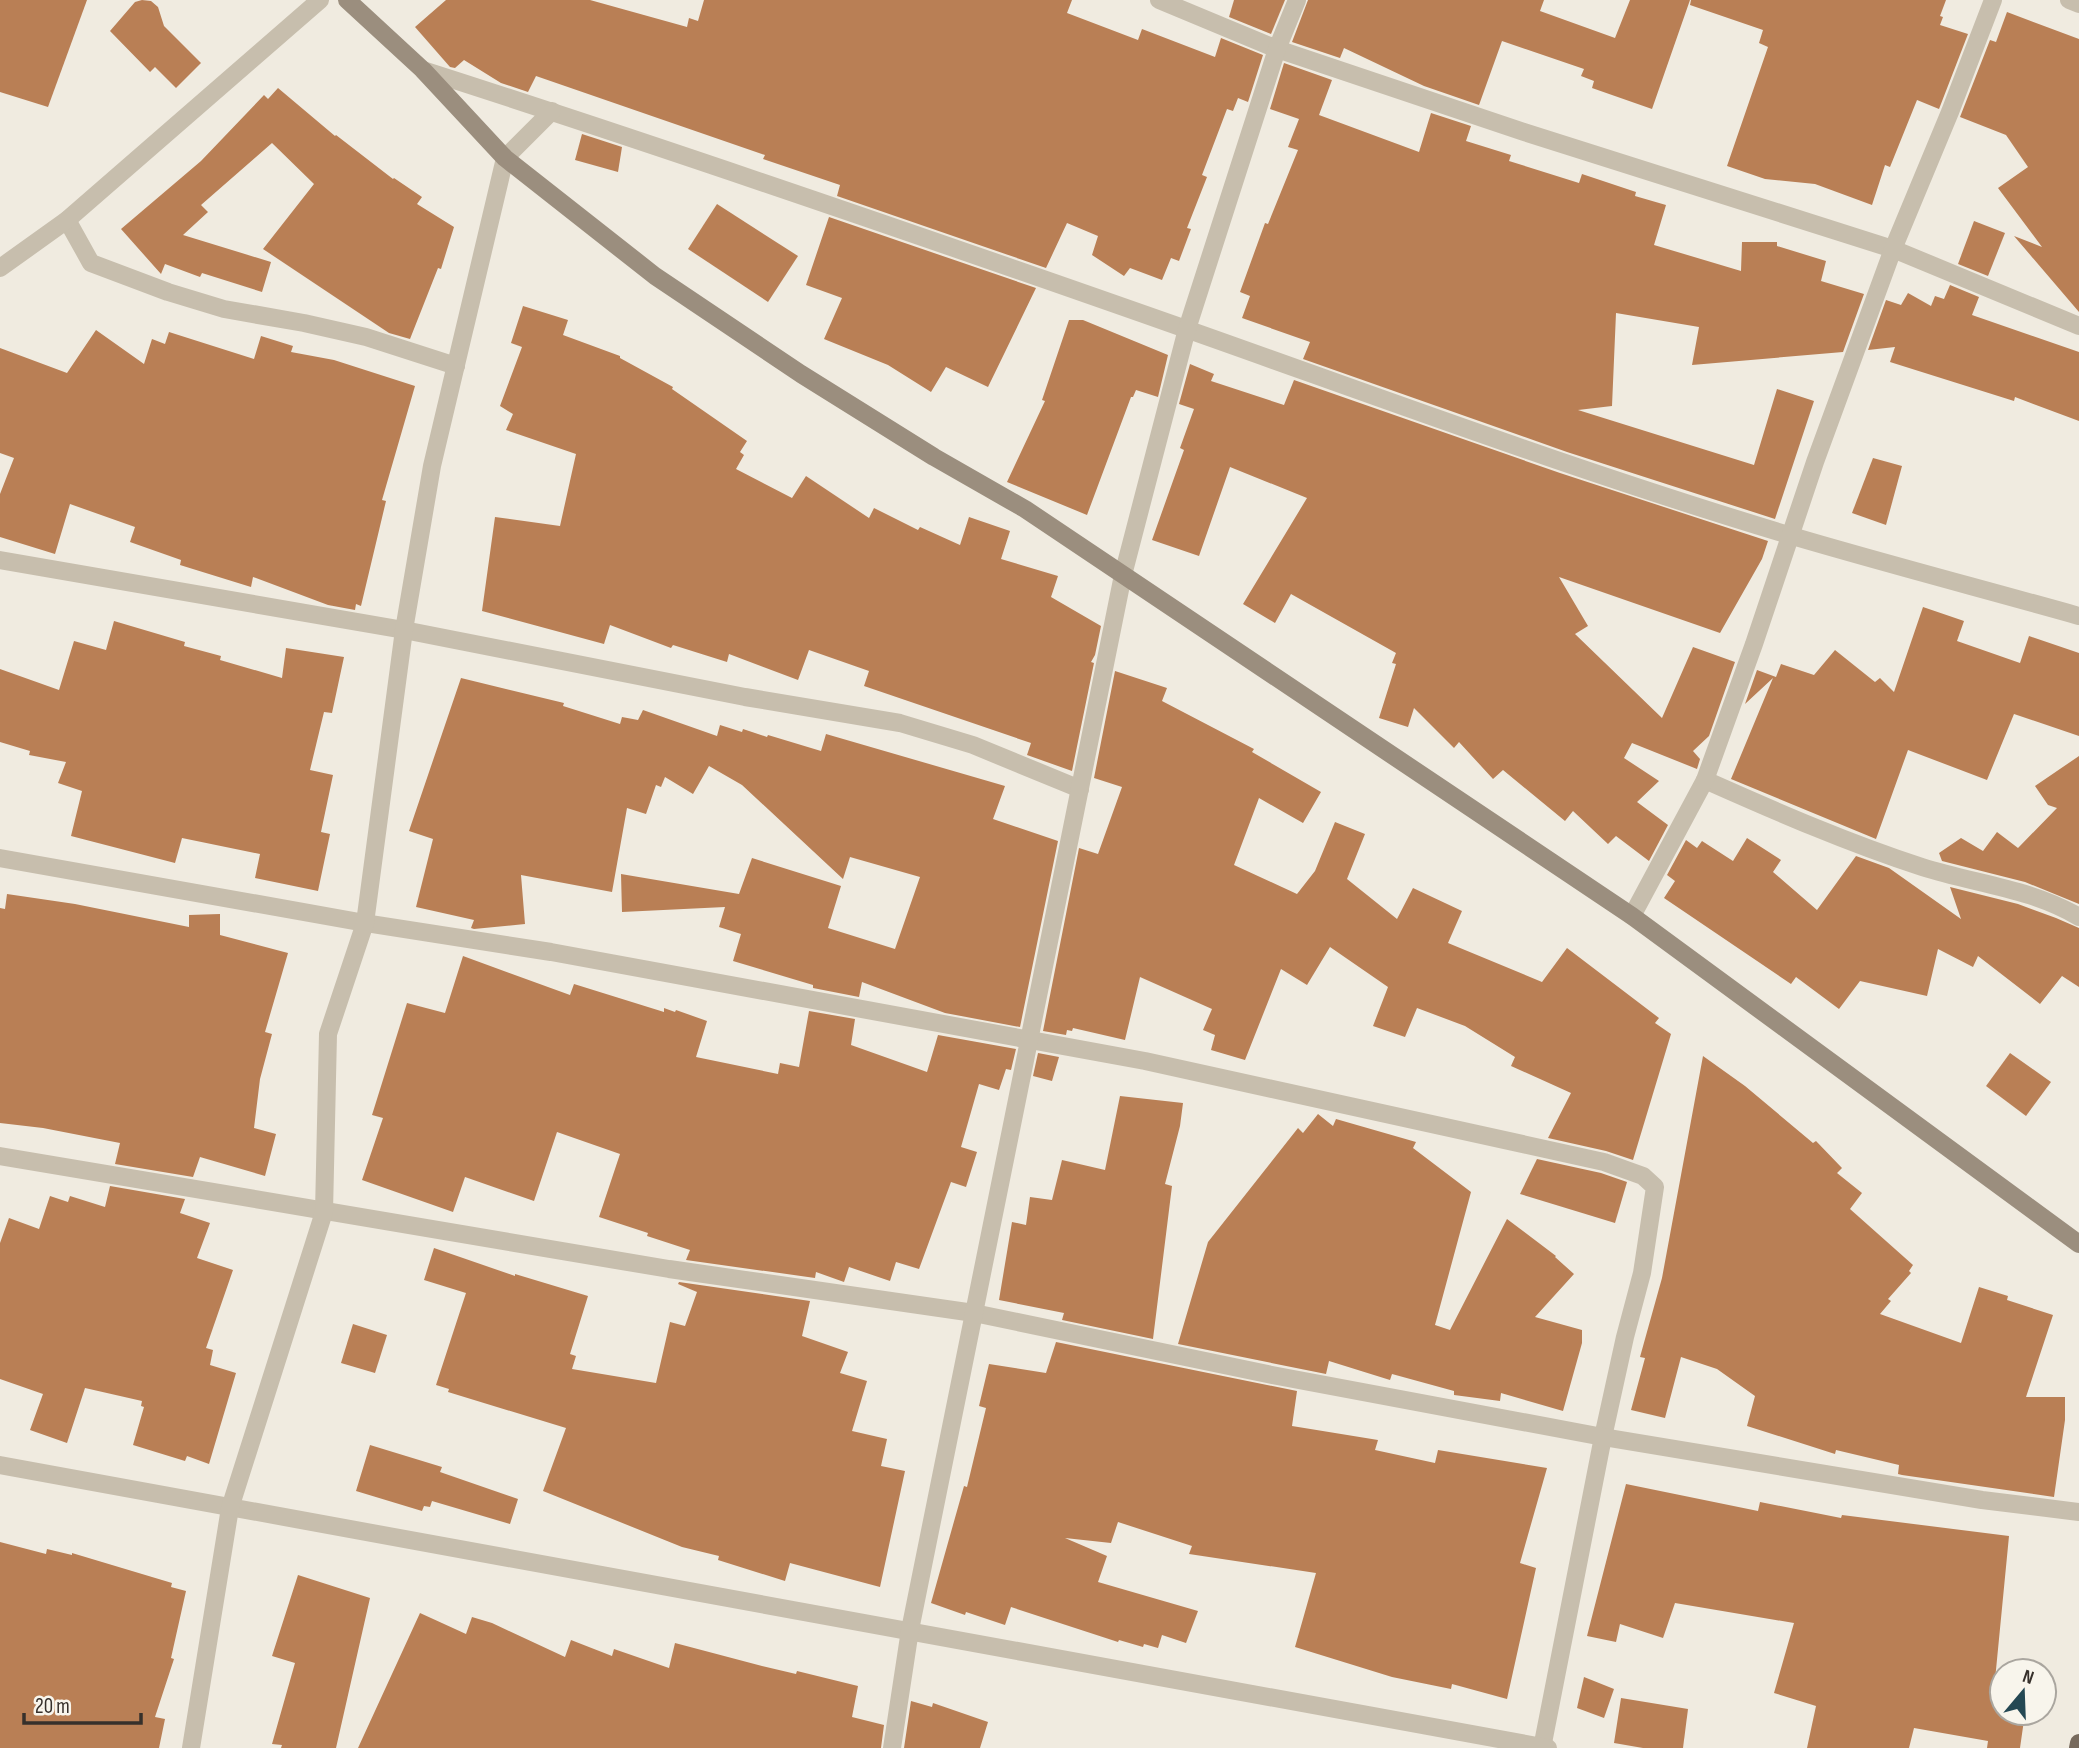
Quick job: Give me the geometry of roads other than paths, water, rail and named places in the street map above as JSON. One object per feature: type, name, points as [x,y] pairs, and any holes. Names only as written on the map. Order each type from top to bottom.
[{"type":"main road","points":[[2078,1748],[2079,1743]]},
{"type":"street","points":[[0,268],[67,219],[320,0]]},
{"type":"street","points":[[347,0],[423,70],[505,158],[655,276],[933,457],[1025,509],[1632,916],[2079,1244]]},
{"type":"street","points":[[1159,0],[1277,49],[1524,132],[1893,249],[2079,326]]},
{"type":"street","points":[[892,1748],[910,1630],[1123,575],[1186,329],[1277,49],[1297,0]]},
{"type":"street","points":[[1632,916],[1705,780],[1893,249],[1993,0]]},
{"type":"street","points":[[2069,0],[2079,4]]},
{"type":"street","points":[[423,70],[552,111],[1186,329],[1386,401],[1790,535],[2079,616]]},
{"type":"street","points":[[191,1748],[230,1508],[324,1212],[328,1034],[365,923],[404,630],[432,466],[505,158],[552,111]]},
{"type":"street","points":[[67,219],[91,263],[168,292],[224,309],[366,337],[456,366]]},
{"type":"street","points":[[0,560],[404,630],[745,697],[900,723],[973,746],[1080,789]]},
{"type":"street","points":[[1705,780],[1809,827],[1925,868],[2010,888],[2079,917]]},
{"type":"street","points":[[0,858],[365,923],[589,959],[1145,1061],[1604,1162],[1643,1176],[1655,1187],[1642,1273],[1603,1437],[1544,1748],[0,1465]]},
{"type":"street","points":[[0,1156],[669,1269],[974,1313],[1272,1375],[1603,1437],[1982,1500],[2079,1513]]}]
